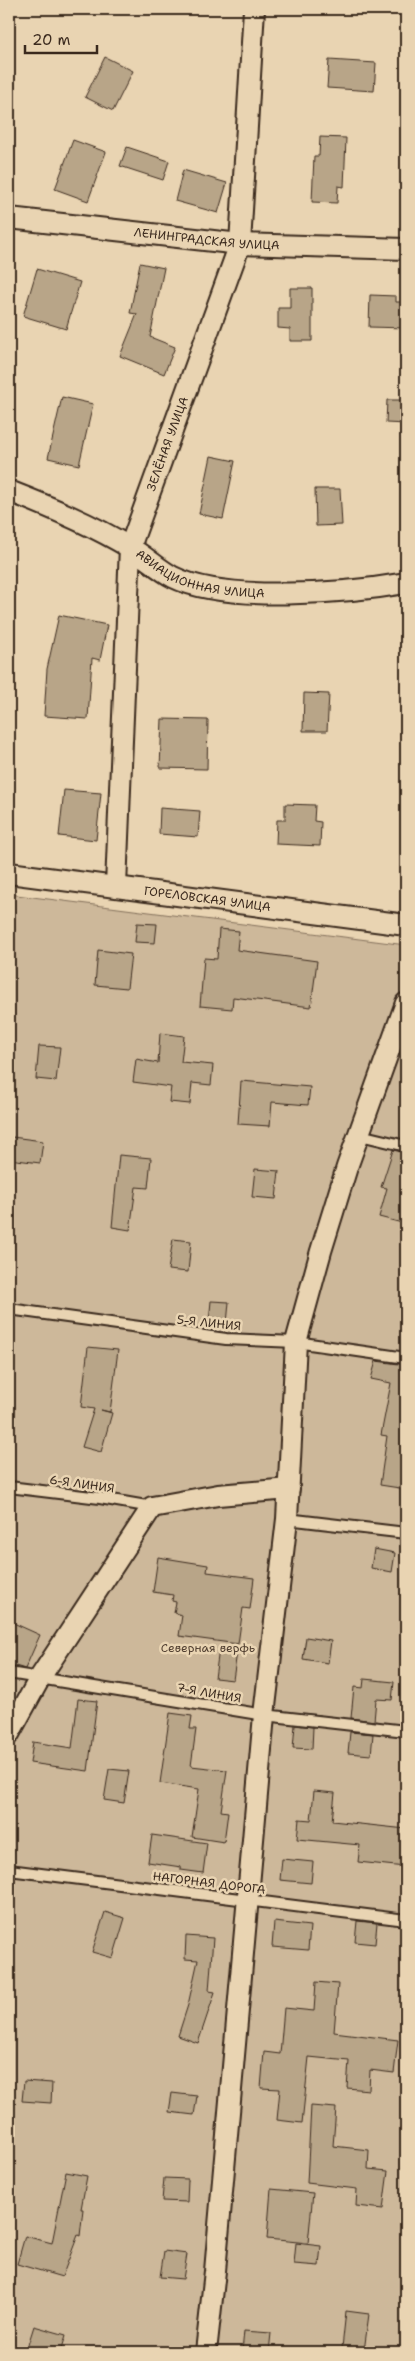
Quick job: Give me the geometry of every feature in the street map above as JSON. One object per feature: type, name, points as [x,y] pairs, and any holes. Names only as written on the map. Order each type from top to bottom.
[{"type":"street","name":"ЗЕЛЁНАЯ УЛИЦА","points":[[116,886],[130,547],[240,244],[254,9]]},
{"type":"street","name":"ЛЕНИНГРАДСКАЯ УЛИЦА","points":[[9,218],[240,244],[406,249]]},
{"type":"street","name":"АВИАЦИОННАЯ УЛИЦА","points":[[9,491],[69,516],[130,547],[173,577],[205,587],[252,592],[327,593],[406,583]]},
{"type":"street","name":"ГОРЕЛОВСКАЯ УЛИЦА","points":[[9,874],[116,886],[406,925]]},
{"type":"street","points":[[206,2352],[215,2271],[264,1715],[287,1518],[296,1342],[321,1251],[406,1003]]},
{"type":"street","points":[[9,1734],[41,1676],[152,1507],[218,1495],[288,1489]]},
{"type":"lane","points":[[360,1135],[406,1146]]},
{"type":"lane","name":"5-Я ЛИНИЯ","points":[[9,1309],[226,1339],[296,1342],[406,1358]]},
{"type":"lane","name":"6-Я ЛИНИЯ","points":[[9,1487],[100,1498],[152,1507]]},
{"type":"lane","points":[[287,1518],[406,1533]]},
{"type":"lane","name":"7-Я ЛИНИЯ","points":[[9,1673],[41,1676],[264,1715],[406,1731]]},
{"type":"lane","name":"НАГОРНАЯ ДОРОГА","points":[[9,1870],[406,1920]]},
{"type":"green space","name":"Северная верфь","points":[[9,894],[406,945],[406,2352],[9,2352]]},
{"type":"building","points":[[105,57],[133,71],[113,111],[85,97]]},
{"type":"building","points":[[329,60],[376,63],[374,91],[327,88]]},
{"type":"building","points":[[320,137],[346,138],[344,187],[338,186],[337,203],[312,202],[314,156],[319,156]]},
{"type":"building","points":[[73,140],[106,152],[88,201],[55,189]]},
{"type":"building","points":[[127,147],[169,161],[163,180],[120,166]]},
{"type":"building","points":[[183,170],[227,183],[218,213],[175,201]]},
{"type":"building","points":[[140,263],[164,268],[150,337],[175,347],[164,374],[120,356],[137,314],[130,313]]},
{"type":"building","points":[[37,269],[80,282],[66,329],[23,316]]},
{"type":"building","points":[[290,288],[312,288],[312,341],[290,341],[290,329],[278,328],[278,308],[290,308]]},
{"type":"building","points":[[370,295],[396,296],[396,302],[406,302],[406,328],[369,327]]},
{"type":"building","points":[[62,397],[93,404],[79,465],[48,458]]},
{"type":"building","points":[[387,400],[406,400],[406,424],[386,423]]},
{"type":"building","points":[[211,456],[235,461],[223,519],[199,514]]},
{"type":"building","points":[[315,489],[340,489],[342,525],[316,526]]},
{"type":"building","points":[[59,615],[107,625],[100,660],[92,658],[88,719],[44,716],[47,669]]},
{"type":"building","points":[[304,693],[329,694],[327,731],[303,731]]},
{"type":"building","points":[[162,719],[208,720],[207,769],[160,768]]},
{"type":"building","points":[[64,790],[101,793],[96,840],[59,836]]},
{"type":"building","points":[[285,804],[315,805],[314,821],[321,822],[320,846],[276,844],[277,820],[285,820]]},
{"type":"building","points":[[160,808],[200,811],[198,837],[159,834]]},
{"type":"building","points":[[137,923],[157,924],[155,943],[135,942]]},
{"type":"building","points":[[219,929],[239,931],[237,950],[317,961],[311,1007],[233,997],[232,1009],[200,1006],[204,958],[217,959]]},
{"type":"building","points":[[98,950],[131,954],[127,988],[95,985]]},
{"type":"building","points":[[160,1033],[184,1036],[181,1062],[213,1065],[211,1085],[192,1083],[190,1104],[169,1102],[171,1087],[133,1082],[136,1059],[158,1063]]},
{"type":"building","points":[[39,1046],[60,1047],[56,1081],[36,1079]]},
{"type":"building","points":[[241,1081],[310,1087],[308,1105],[272,1102],[270,1126],[238,1124]]},
{"type":"building","points":[[12,1137],[43,1141],[40,1163],[9,1159]]},
{"type":"building","points":[[393,1150],[406,1153],[406,1224],[379,1217],[387,1188],[381,1187]]},
{"type":"building","points":[[119,1155],[151,1158],[148,1188],[136,1187],[130,1230],[112,1227]]},
{"type":"building","points":[[255,1169],[279,1171],[276,1199],[252,1197]]},
{"type":"building","points":[[173,1239],[191,1241],[188,1272],[168,1270]]},
{"type":"building","points":[[211,1301],[229,1302],[227,1324],[209,1322]]},
{"type":"building","points":[[88,1347],[118,1350],[110,1412],[101,1410],[112,1413],[101,1452],[82,1447],[94,1409],[81,1407]]},
{"type":"building","points":[[376,1361],[406,1365],[406,1489],[380,1485],[387,1436],[381,1435],[391,1383],[371,1379]]},
{"type":"building","points":[[374,1549],[395,1553],[392,1572],[371,1568]]},
{"type":"building","points":[[158,1557],[208,1565],[207,1572],[254,1578],[250,1609],[243,1608],[238,1644],[179,1636],[182,1615],[174,1613],[176,1602],[172,1601],[173,1595],[153,1592]]},
{"type":"building","points":[[9,1621],[40,1635],[25,1669],[9,1664]]},
{"type":"building","points":[[306,1637],[331,1641],[328,1663],[303,1659]]},
{"type":"building","points":[[219,1649],[237,1652],[233,1680],[215,1678]]},
{"type":"building","points":[[364,1679],[394,1682],[392,1700],[376,1699],[374,1721],[351,1718],[354,1687],[363,1688]]},
{"type":"building","points":[[78,1699],[97,1701],[88,1771],[30,1763],[33,1742],[72,1748]]},
{"type":"building","points":[[170,1713],[192,1716],[190,1729],[196,1729],[191,1766],[227,1770],[221,1811],[228,1812],[224,1842],[192,1837],[199,1789],[160,1783]]},
{"type":"building","points":[[295,1725],[313,1727],[312,1749],[293,1748]]},
{"type":"building","points":[[350,1732],[373,1734],[371,1755],[348,1753]]},
{"type":"building","points":[[109,1769],[129,1771],[124,1803],[104,1800]]},
{"type":"building","points":[[314,1791],[335,1793],[332,1821],[406,1829],[405,1867],[358,1862],[360,1845],[297,1839],[299,1819],[311,1820]]},
{"type":"building","points":[[152,1835],[207,1843],[203,1873],[181,1870],[181,1867],[148,1862]]},
{"type":"building","points":[[282,1859],[313,1862],[311,1883],[280,1880]]},
{"type":"building","points":[[105,1912],[125,1918],[113,1958],[92,1952]]},
{"type":"building","points":[[357,1921],[377,1923],[375,1944],[355,1942]]},
{"type":"building","points":[[274,1922],[310,1926],[308,1950],[272,1947]]},
{"type":"building","points":[[186,1936],[213,1938],[209,1991],[215,1992],[198,2043],[178,2036],[188,2005],[198,1960],[185,1959]]},
{"type":"building","points":[[316,1982],[338,1984],[334,2032],[398,2040],[394,2073],[370,2070],[369,2090],[347,2088],[349,2061],[309,2057],[302,2123],[277,2120],[280,2089],[261,2088],[264,2052],[280,2054],[284,2008],[314,2011]]},
{"type":"building","points":[[24,2081],[52,2083],[51,2103],[22,2101]]},
{"type":"building","points":[[172,2093],[197,2096],[194,2115],[169,2112]]},
{"type":"building","points":[[311,2106],[336,2108],[333,2146],[369,2150],[368,2169],[388,2171],[383,2209],[356,2206],[357,2189],[307,2183]]},
{"type":"building","points":[[66,2172],[87,2176],[81,2209],[83,2209],[80,2236],[78,2235],[62,2277],[17,2264],[25,2236],[52,2243]]},
{"type":"building","points":[[164,2178],[188,2179],[187,2202],[162,2201]]},
{"type":"building","points":[[271,2189],[313,2193],[308,2243],[267,2239]]},
{"type":"building","points":[[296,2243],[321,2246],[319,2266],[294,2264]]},
{"type":"building","points":[[164,2251],[187,2254],[183,2279],[160,2277]]},
{"type":"building","points":[[346,2311],[369,2314],[364,2351],[342,2348]]},
{"type":"building","points":[[34,2326],[66,2335],[61,2352],[43,2352],[27,2348]]},
{"type":"building","points":[[244,2331],[271,2333],[269,2352],[242,2352]]}]
